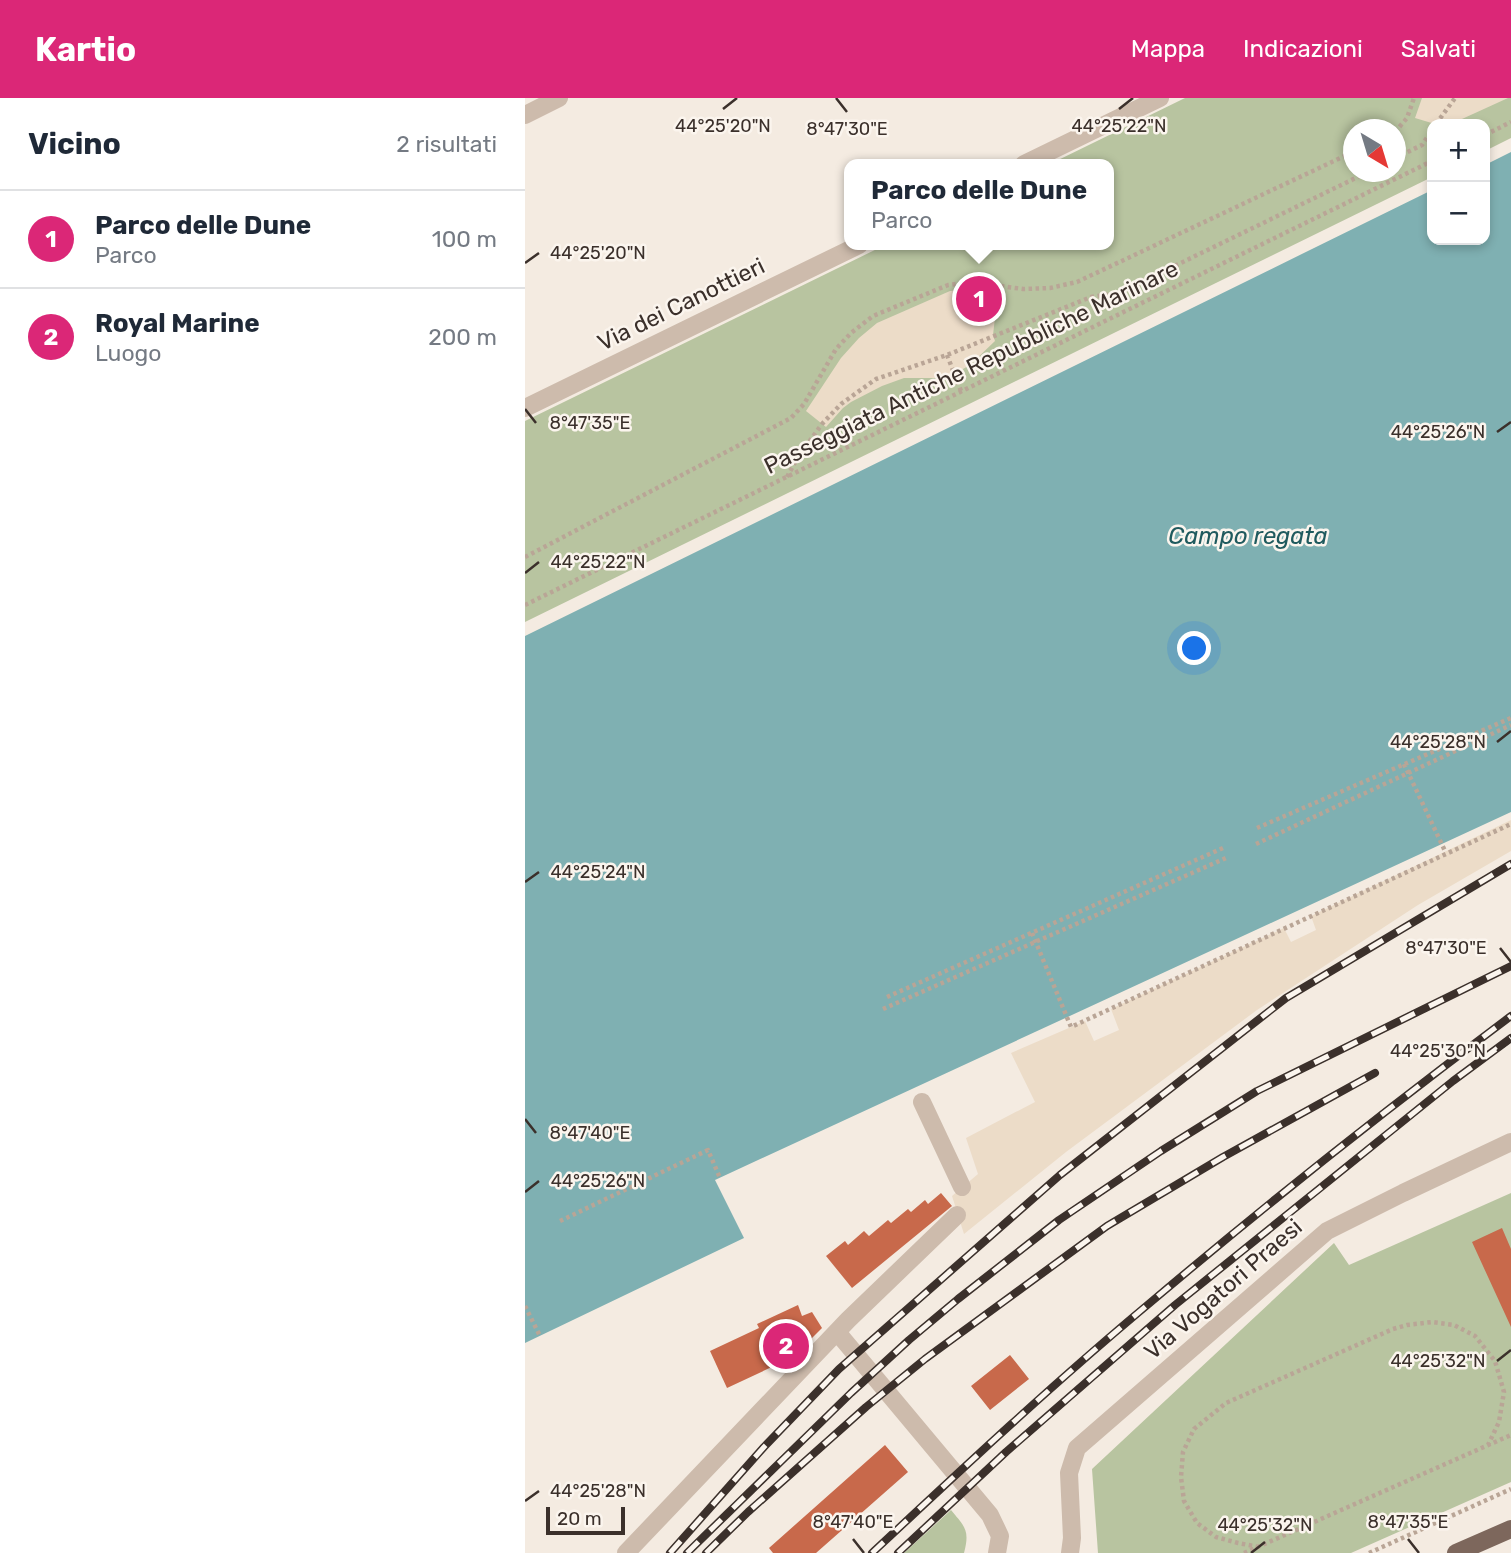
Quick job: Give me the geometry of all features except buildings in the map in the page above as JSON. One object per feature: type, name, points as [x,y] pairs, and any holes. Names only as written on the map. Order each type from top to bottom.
[{"type":"main road","points":[[1456,1553],[1511,1529]]},
{"type":"street","points":[[525,115],[559,98]]},
{"type":"street","points":[[1034,159],[1160,98]]},
{"type":"street","name":"Via dei Canottieri","points":[[525,408],[849,250]]},
{"type":"street","points":[[922,1102],[963,1187]]},
{"type":"street","name":"Via Vogatori Praesi","points":[[1070,1553],[1072,1538],[1069,1473],[1077,1448],[1327,1231],[1511,1142]]},
{"type":"street","points":[[626,1553],[837,1332],[957,1215]]},
{"type":"street","points":[[837,1332],[990,1515],[1000,1536],[997,1553]]},
{"type":"path","points":[[1406,119],[1414,98]]},
{"type":"path","points":[[1440,119],[1455,98]]},
{"type":"path","points":[[1490,132],[1511,122]]},
{"type":"path","points":[[1406,153],[1422,145],[1427,138]]},
{"type":"path","points":[[525,557],[791,418],[804,404],[836,349],[873,316],[948,285],[969,282],[1023,289],[1050,288],[1077,282],[1343,157]]},
{"type":"path","name":"Passeggiata Antiche Repubbliche Marinare","points":[[525,605],[1427,163]]},
{"type":"path","points":[[786,477],[822,424],[841,404],[876,379],[947,355],[1091,297],[1119,293],[1347,182]]},
{"type":"path","points":[[947,355],[961,391]]},
{"type":"path","points":[[1257,828],[1511,718]]},
{"type":"path","points":[[1256,845],[1511,725]]},
{"type":"path","points":[[1404,764],[1445,851]]},
{"type":"path","points":[[1032,933],[1071,1027],[1511,824]]},
{"type":"path","points":[[887,998],[1223,848]]},
{"type":"path","points":[[883,1009],[1226,858]]},
{"type":"path","points":[[560,1221],[708,1150],[720,1178]]},
{"type":"path","points":[[525,1306],[540,1336]]},
{"type":"path","points":[[1259,1546],[1216,1537],[1197,1523],[1184,1501],[1181,1477],[1183,1452],[1194,1429],[1226,1403],[1381,1334],[1407,1325],[1432,1322],[1454,1325],[1475,1336],[1495,1360],[1504,1392],[1499,1422],[1488,1445]]},
{"type":"path","points":[[1244,1553],[1511,1435]]},
{"type":"path","points":[[1369,1553],[1511,1489]]},
{"type":"green space","points":[[1185,98],[1511,98],[1511,138],[1490,148],[1490,119],[1427,119],[1427,179],[525,622],[525,421],[875,250],[1114,250],[1114,159],[1060,159]]},
{"type":"green space","points":[[1511,1193],[1511,1482],[1351,1553],[1098,1553],[1092,1469],[1334,1243],[1349,1265]]},
{"type":"green space","points":[[951,1510],[965,1529],[964,1553],[904,1553]]},
{"type":"shaded area","points":[[1422,98],[1508,98],[1462,119],[1427,119],[1427,122],[1415,118]]},
{"type":"shaded area","points":[[968,289],[998,292],[993,335],[995,341],[970,365],[954,374],[939,378],[904,378],[882,386],[851,402],[826,427],[806,411],[841,358],[877,323],[950,291]]},
{"type":"shaded area","points":[[1511,820],[1511,851],[1418,905],[1257,1010],[1066,1152],[964,1234],[952,1196],[978,1174],[966,1138],[1035,1102],[1011,1053],[1085,1021],[1094,1041],[1119,1030],[1111,1009],[1284,928],[1291,942],[1316,930],[1311,916]]},
{"type":"water","name":"Campo regata","points":[[1511,152],[1511,812],[715,1180],[744,1238],[525,1343],[525,636],[1427,192],[1427,245],[1490,245],[1490,162]]},
{"type":"railway","points":[[670,1553],[764,1447],[839,1369],[1060,1175],[1286,998],[1511,864]]},
{"type":"railway","points":[[687,1553],[909,1340],[1059,1220],[1161,1151],[1257,1091],[1511,966]]},
{"type":"railway","points":[[872,1553],[1115,1332],[1329,1156],[1511,1016]]},
{"type":"railway","points":[[898,1553],[1006,1452],[1175,1305],[1453,1081],[1511,1038]]},
{"type":"railway","points":[[706,1553],[866,1407],[925,1359],[1107,1226],[1223,1157],[1375,1073]]},
{"type":"place","name":"Parco delle Dune","points":[[979,299]]},
{"type":"place","name":"Royal Marine","points":[[786,1346]]}]
